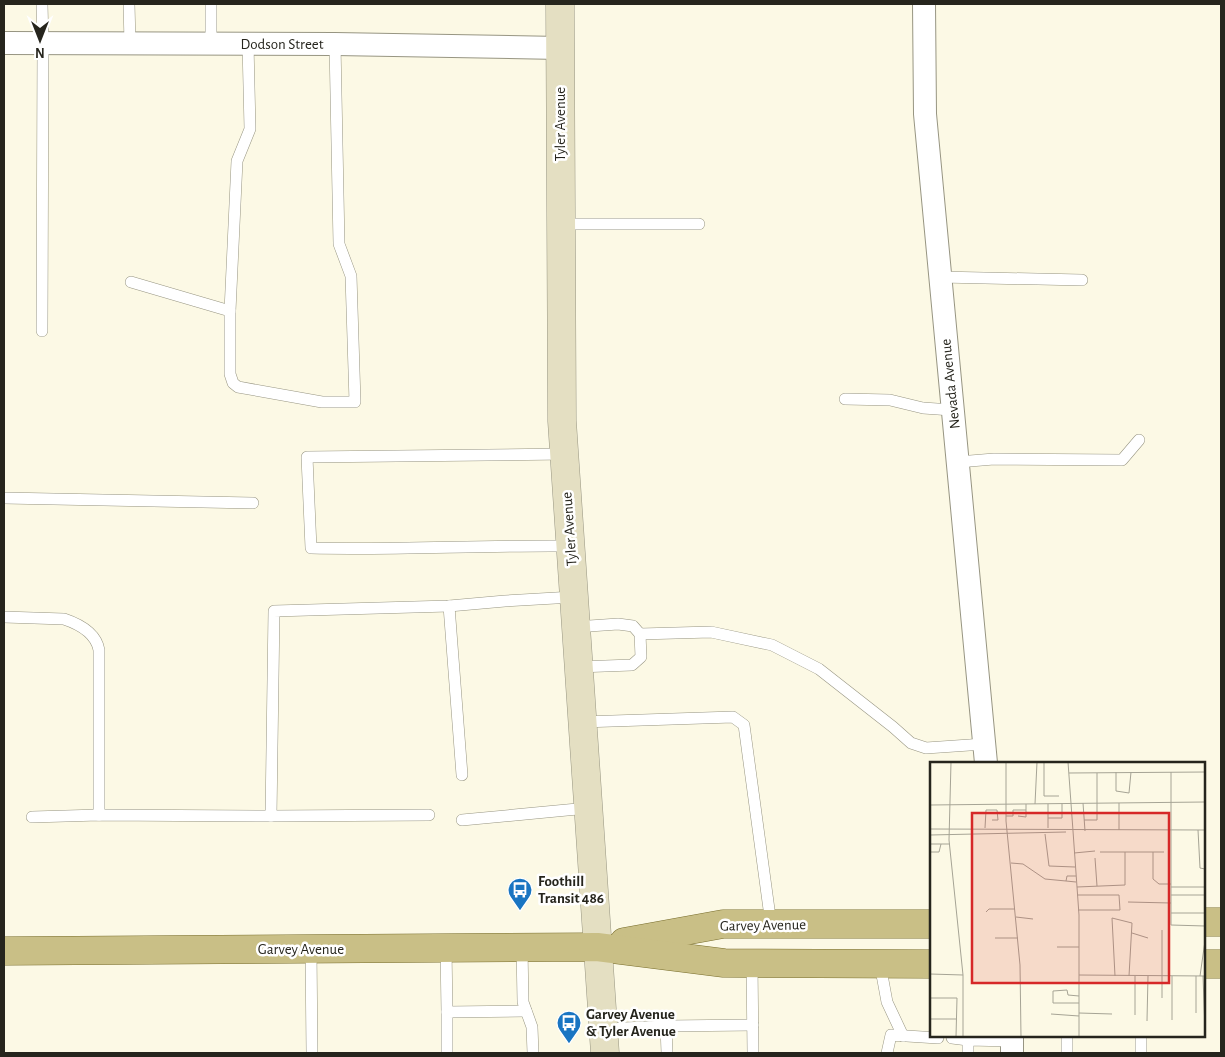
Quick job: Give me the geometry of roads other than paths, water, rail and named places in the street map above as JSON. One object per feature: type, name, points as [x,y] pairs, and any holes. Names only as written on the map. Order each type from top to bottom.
[{"type":"main road","name":"Tyler Avenue","points":[[560,4],[562,421],[604,1041]]},
{"type":"main road","points":[[1205,922],[1221,922]]},
{"type":"main road","name":"Garvey Avenue","points":[[597,947],[723,924],[930,924]]},
{"type":"main road","name":"Garvey Avenue","points":[[4,951],[597,947],[724,963],[930,964]]},
{"type":"main road","points":[[1205,964],[1221,964]]},
{"type":"street","name":"Nevada Avenue","points":[[924,4],[925,114],[985,754]]},
{"type":"street","name":"Dodson Street","points":[[4,43],[335,44],[560,48]]},
{"type":"lane","points":[[42,4],[42,331]]},
{"type":"lane","points":[[129,4],[130,43]]},
{"type":"lane","points":[[211,4],[212,43]]},
{"type":"lane","points":[[248,44],[250,129],[237,160],[230,310],[230,374],[233,383],[238,387],[322,402],[355,402],[351,276],[339,244],[335,44]]},
{"type":"lane","points":[[560,224],[699,224]]},
{"type":"lane","points":[[940,278],[1082,280]]},
{"type":"lane","points":[[131,282],[230,310]]},
{"type":"lane","points":[[845,399],[890,400],[923,408],[952,410]]},
{"type":"lane","points":[[958,462],[994,459],[1122,460],[1139,440]]},
{"type":"lane","points":[[564,454],[307,457],[311,548],[570,546]]},
{"type":"lane","points":[[4,498],[253,503]]},
{"type":"lane","points":[[271,816],[274,611],[449,606],[573,597]]},
{"type":"lane","points":[[449,606],[462,775]]},
{"type":"lane","points":[[4,617],[64,619],[85,629],[91,634],[98,645],[99,815]]},
{"type":"lane","points":[[575,627],[618,624],[633,626],[640,634],[641,657],[632,665],[578,667]]},
{"type":"lane","points":[[640,634],[711,632],[772,645],[819,669],[911,743],[926,748],[985,754]]},
{"type":"lane","points":[[582,722],[732,717],[744,725],[771,924]]},
{"type":"lane","points":[[462,820],[588,808]]},
{"type":"lane","points":[[32,817],[99,815],[428,815]]},
{"type":"lane","points":[[446,948],[447,1053]]},
{"type":"lane","points":[[522,948],[523,1002],[532,1027],[533,1053]]},
{"type":"lane","points":[[311,949],[312,1053]]},
{"type":"lane","points":[[752,963],[753,1053]]},
{"type":"lane","points":[[880,964],[887,1002],[903,1036]]},
{"type":"lane","points":[[446,1012],[526,1011]]},
{"type":"lane","points":[[604,1041],[666,1026],[753,1025]]},
{"type":"lane","points":[[666,1026],[667,1053]]},
{"type":"lane","points":[[887,1053],[890,1035],[938,1038]]},
{"type":"lane","points":[[1067,1037],[1067,1053]]},
{"type":"lane","points":[[1141,1037],[1141,1053]]},
{"type":"lane","points":[[952,1038],[1012,1043]]},
{"type":"lane","points":[[968,1040],[968,1053]]},
{"type":"place","name":"Foothill Transit 486","points":[[520,911]]},
{"type":"place","name":"Garvey Avenue & Tyler Avenue","points":[[569,1044]]}]
